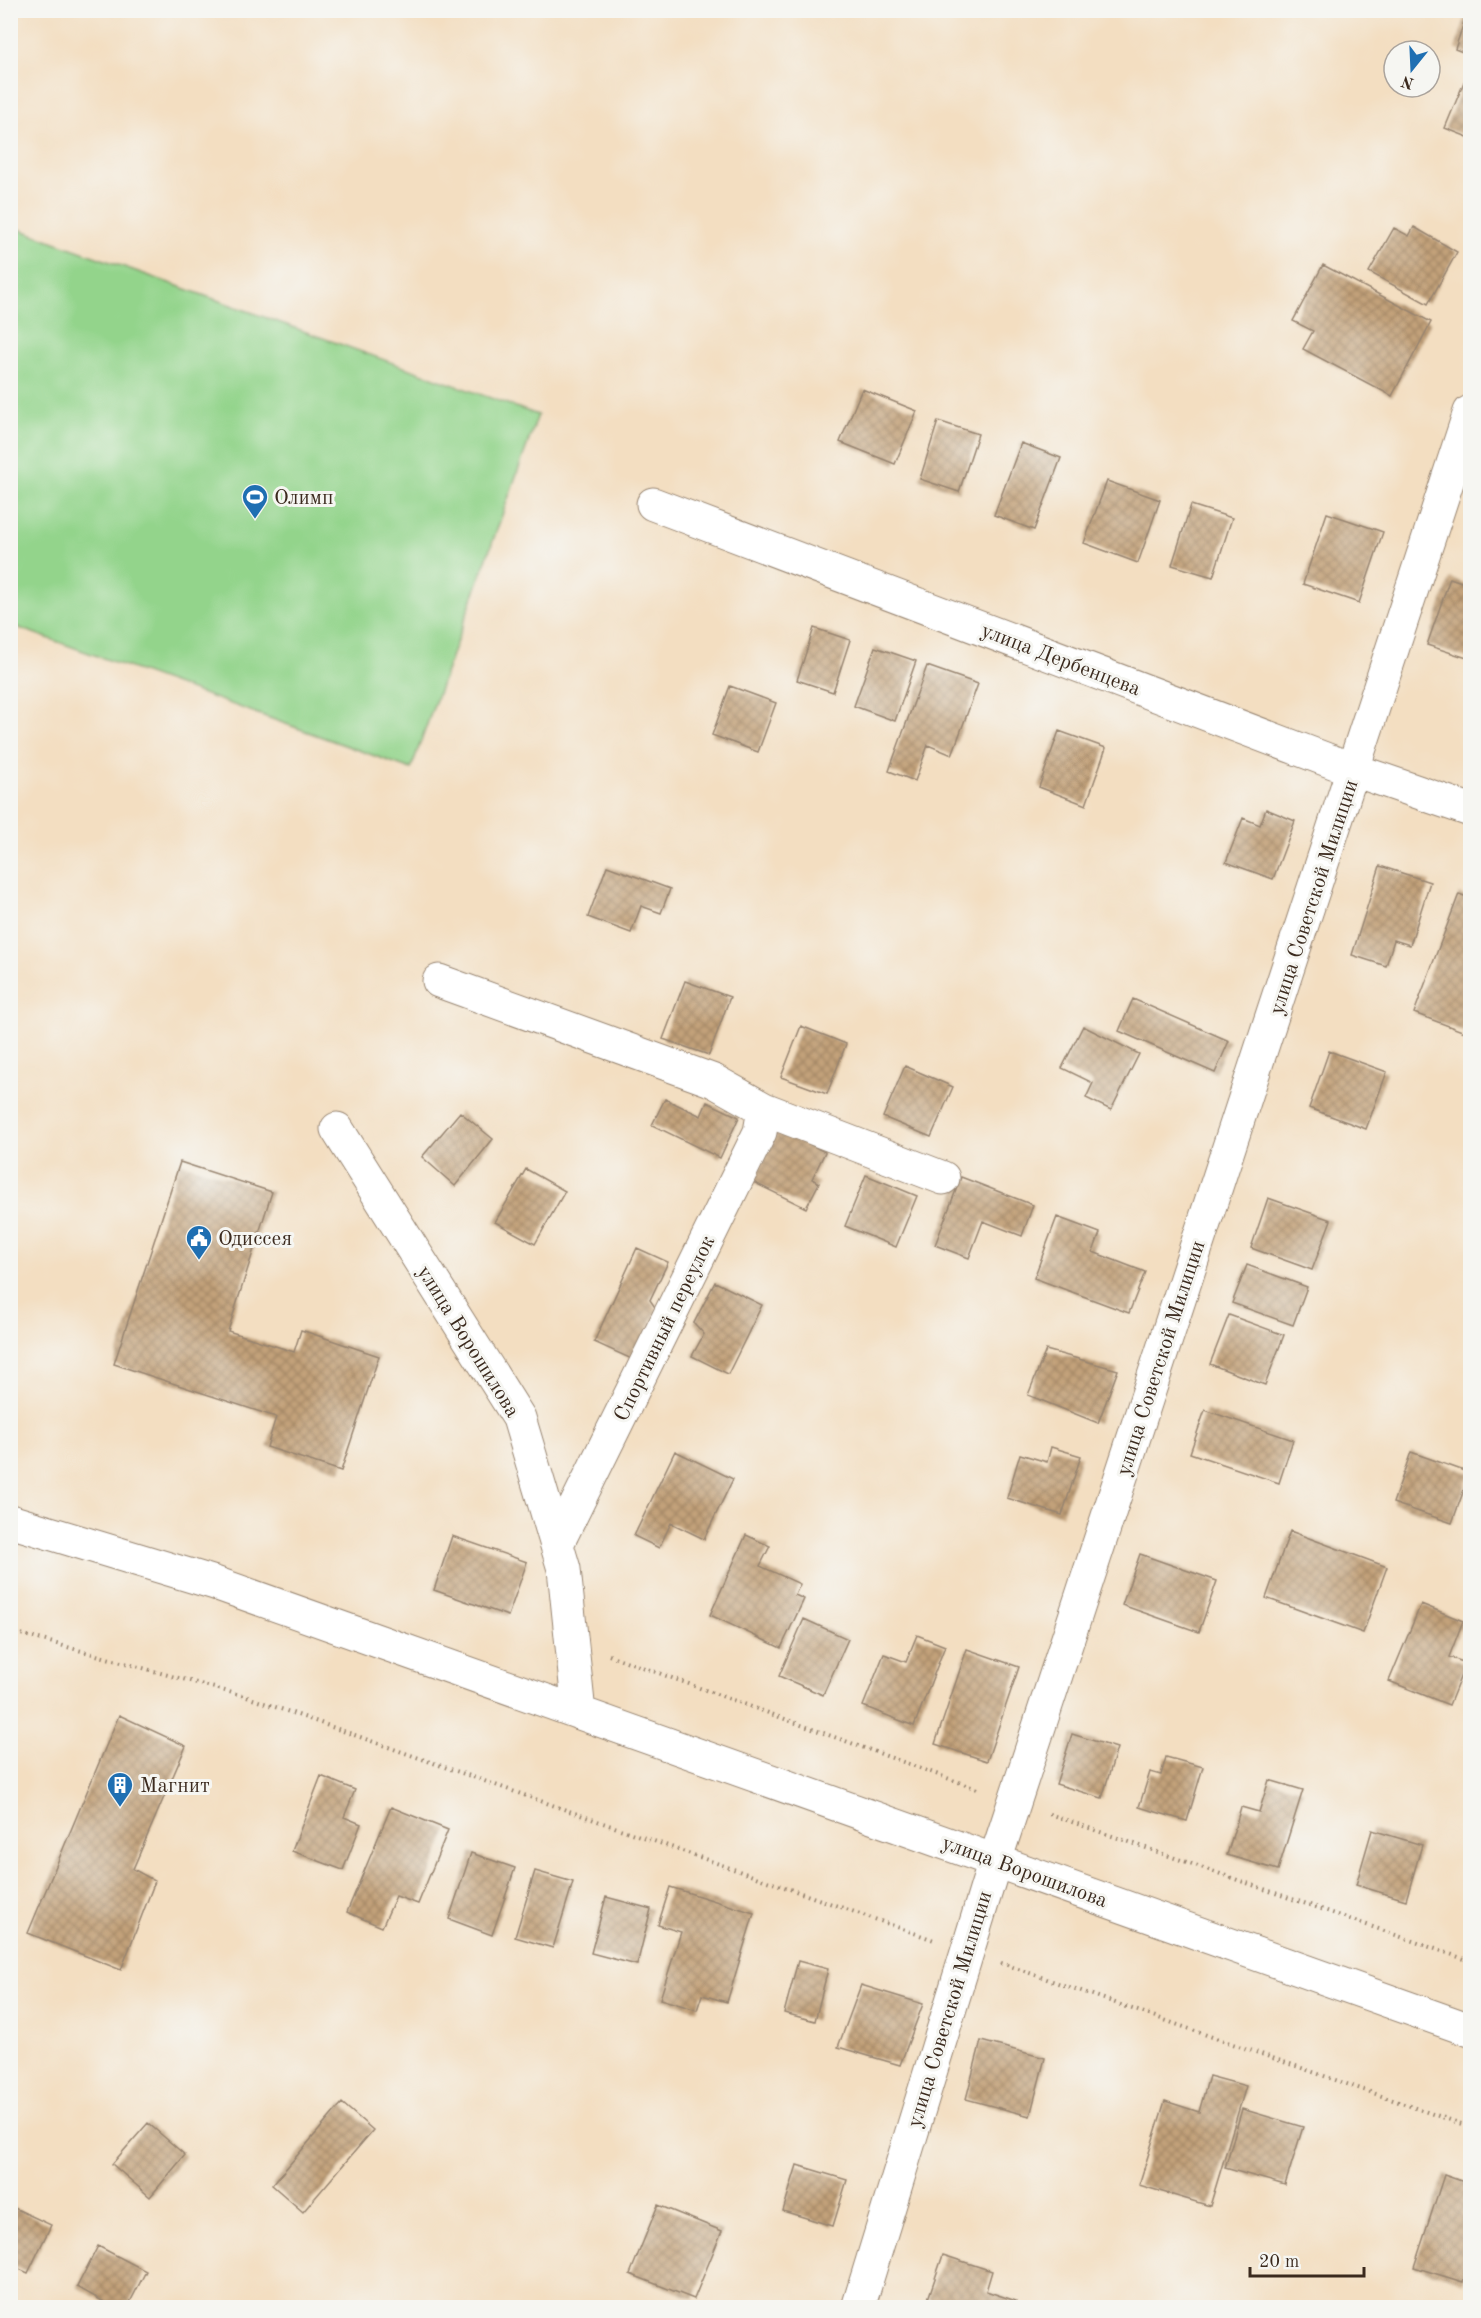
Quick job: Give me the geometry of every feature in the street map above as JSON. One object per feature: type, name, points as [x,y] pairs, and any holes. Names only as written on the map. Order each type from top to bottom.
[{"type":"street","name":"улица Советской Милиции","points":[[858,2307],[995,1861],[1470,412]]},
{"type":"street","name":"улица Дербенцева","points":[[653,504],[1354,770],[1470,810]]},
{"type":"street","points":[[439,981],[714,1081],[764,1109],[943,1178]]},
{"type":"street","name":"Спортивный переулок","points":[[557,1544],[760,1132],[764,1109]]},
{"type":"street","name":"улица Ворошилова","points":[[337,1129],[519,1418],[564,1569],[579,1713]]},
{"type":"street","name":"улица Ворошилова","points":[[10,1521],[215,1583],[1470,2030]]},
{"type":"path","points":[[10,1631],[247,1697],[1470,2127]]},
{"type":"green space","name":"Олимп","points":[[10,226],[538,415],[411,769],[11,625]]},
{"type":"building","points":[[1468,10],[1470,10],[1470,55],[1455,49]]},
{"type":"building","points":[[1464,82],[1470,85],[1470,138],[1445,128]]},
{"type":"building","points":[[1414,227],[1457,252],[1428,304],[1369,272],[1394,228],[1409,236]]},
{"type":"building","points":[[1323,265],[1431,322],[1392,396],[1303,349],[1313,331],[1293,321]]},
{"type":"building","points":[[862,389],[917,411],[895,464],[840,442]]},
{"type":"building","points":[[938,421],[978,434],[959,492],[920,479]]},
{"type":"building","points":[[1021,443],[1061,458],[1034,530],[994,515]]},
{"type":"building","points":[[1107,481],[1160,500],[1138,563],[1084,543]]},
{"type":"building","points":[[1191,505],[1232,518],[1213,577],[1172,565]]},
{"type":"building","points":[[1327,513],[1383,532],[1359,603],[1303,584]]},
{"type":"building","points":[[1450,578],[1470,585],[1470,659],[1427,645]]},
{"type":"building","points":[[814,628],[850,640],[833,692],[797,680]]},
{"type":"building","points":[[875,647],[916,661],[895,721],[854,706]]},
{"type":"building","points":[[927,666],[978,684],[952,755],[928,745],[915,781],[889,771]]},
{"type":"building","points":[[730,686],[776,703],[758,752],[712,735]]},
{"type":"building","points":[[1059,731],[1106,748],[1086,805],[1039,787]]},
{"type":"building","points":[[1266,809],[1295,821],[1273,879],[1226,862],[1243,818],[1260,825]]},
{"type":"building","points":[[607,866],[670,889],[661,913],[641,906],[631,933],[588,917]]},
{"type":"building","points":[[1380,866],[1430,882],[1410,945],[1394,940],[1386,966],[1352,955]]},
{"type":"building","points":[[1459,894],[1470,898],[1470,1034],[1414,1013]]},
{"type":"building","points":[[685,981],[730,997],[709,1055],[663,1039]]},
{"type":"building","points":[[1133,999],[1229,1041],[1215,1073],[1119,1031]]},
{"type":"building","points":[[801,1026],[846,1044],[827,1094],[781,1077]]},
{"type":"building","points":[[1083,1026],[1139,1054],[1111,1110],[1086,1098],[1093,1083],[1062,1068]]},
{"type":"building","points":[[1329,1051],[1387,1072],[1366,1129],[1309,1108]]},
{"type":"building","points":[[905,1066],[953,1087],[931,1137],[883,1117]]},
{"type":"building","points":[[665,1099],[701,1116],[707,1102],[739,1117],[720,1158],[652,1125]]},
{"type":"building","points":[[460,1112],[493,1139],[455,1186],[422,1157]]},
{"type":"building","points":[[779,1129],[825,1152],[812,1179],[819,1183],[806,1208],[753,1182]]},
{"type":"building","name":"Одиссея","points":[[180,1162],[272,1192],[228,1331],[294,1352],[301,1330],[379,1356],[341,1471],[267,1447],[276,1417],[114,1364]]},
{"type":"building","points":[[526,1169],[565,1191],[535,1244],[495,1222]]},
{"type":"building","points":[[866,1175],[917,1196],[896,1247],[845,1226]]},
{"type":"building","points":[[961,1177],[1033,1205],[1022,1236],[983,1221],[969,1258],[935,1245]]},
{"type":"building","points":[[1268,1198],[1331,1220],[1312,1270],[1251,1248]]},
{"type":"building","points":[[1057,1217],[1100,1233],[1093,1252],[1145,1272],[1129,1313],[1034,1278]]},
{"type":"building","points":[[637,1248],[668,1262],[650,1300],[657,1310],[634,1360],[594,1342]]},
{"type":"building","points":[[1247,1265],[1307,1287],[1293,1325],[1232,1303]]},
{"type":"building","points":[[715,1282],[762,1305],[728,1374],[692,1356],[704,1334],[694,1323]]},
{"type":"building","points":[[1229,1315],[1284,1335],[1265,1385],[1210,1364]]},
{"type":"building","points":[[1046,1350],[1118,1370],[1098,1423],[1028,1395]]},
{"type":"building","points":[[1205,1410],[1293,1440],[1279,1483],[1190,1453]]},
{"type":"building","points":[[1051,1447],[1081,1456],[1062,1515],[1007,1498],[1020,1454],[1047,1462]]},
{"type":"building","points":[[675,1451],[733,1479],[704,1539],[671,1523],[659,1548],[634,1536]]},
{"type":"building","points":[[1411,1452],[1470,1473],[1452,1523],[1393,1503]]},
{"type":"building","points":[[1290,1531],[1387,1567],[1363,1633],[1266,1598]]},
{"type":"building","points":[[746,1535],[770,1546],[760,1566],[800,1584],[795,1595],[804,1599],[781,1648],[710,1615]]},
{"type":"building","points":[[452,1536],[527,1562],[508,1616],[434,1590]]},
{"type":"building","points":[[1140,1554],[1217,1581],[1199,1632],[1122,1605]]},
{"type":"building","points":[[1421,1604],[1463,1621],[1449,1657],[1466,1663],[1449,1705],[1389,1681]]},
{"type":"building","points":[[804,1619],[848,1639],[823,1695],[779,1676]]},
{"type":"building","points":[[917,1635],[945,1646],[914,1726],[863,1706],[884,1654],[906,1662]]},
{"type":"building","points":[[967,1649],[1019,1667],[987,1761],[935,1744]]},
{"type":"building","name":"Магнит","points":[[119,1715],[186,1746],[133,1869],[155,1881],[121,1970],[28,1933]]},
{"type":"building","points":[[1072,1734],[1117,1748],[1102,1798],[1056,1784]]},
{"type":"building","points":[[1166,1757],[1203,1767],[1187,1821],[1139,1807],[1150,1772],[1161,1775]]},
{"type":"building","points":[[321,1776],[355,1790],[344,1817],[361,1824],[343,1870],[292,1851]]},
{"type":"building","points":[[1269,1780],[1303,1790],[1278,1870],[1227,1855],[1241,1807],[1259,1812]]},
{"type":"building","points":[[391,1807],[448,1830],[418,1904],[396,1896],[382,1927],[347,1912]]},
{"type":"building","points":[[1372,1830],[1422,1845],[1406,1900],[1356,1885]]},
{"type":"building","points":[[471,1853],[515,1868],[492,1935],[449,1919]]},
{"type":"building","points":[[535,1871],[573,1882],[553,1948],[515,1937]]},
{"type":"building","points":[[670,1887],[754,1913],[727,2002],[702,1995],[697,2010],[660,1999],[681,1932],[658,1925]]},
{"type":"building","points":[[606,1897],[651,1909],[637,1965],[591,1953]]},
{"type":"building","points":[[798,1961],[828,1969],[815,2021],[784,2013]]},
{"type":"building","points":[[861,1985],[923,2004],[900,2065],[838,2047]]},
{"type":"building","points":[[981,2041],[1045,2058],[1030,2116],[966,2099]]},
{"type":"building","points":[[1209,2076],[1246,2086],[1210,2206],[1139,2185],[1165,2101],[1199,2112]]},
{"type":"building","points":[[342,2103],[373,2130],[303,2212],[272,2185]]},
{"type":"building","points":[[1242,2109],[1303,2127],[1285,2185],[1225,2168]]},
{"type":"building","points":[[148,2123],[185,2155],[150,2197],[112,2164]]},
{"type":"building","points":[[797,2165],[847,2180],[833,2226],[783,2211]]},
{"type":"building","points":[[1444,2175],[1470,2184],[1470,2258],[1463,2282],[1414,2267]]},
{"type":"building","points":[[658,2205],[722,2231],[694,2299],[630,2274]]},
{"type":"building","points":[[10,2206],[51,2225],[28,2273],[10,2265]]},
{"type":"building","points":[[98,2246],[146,2271],[127,2308],[115,2308],[77,2287]]},
{"type":"building","points":[[943,2255],[992,2271],[986,2291],[1016,2301],[1013,2308],[953,2308],[928,2299]]},
{"type":"place","name":"Олимп","points":[[255,520]]},
{"type":"place","name":"Одиссея","points":[[199,1261]]},
{"type":"place","name":"Магнит","points":[[120,1808]]}]
